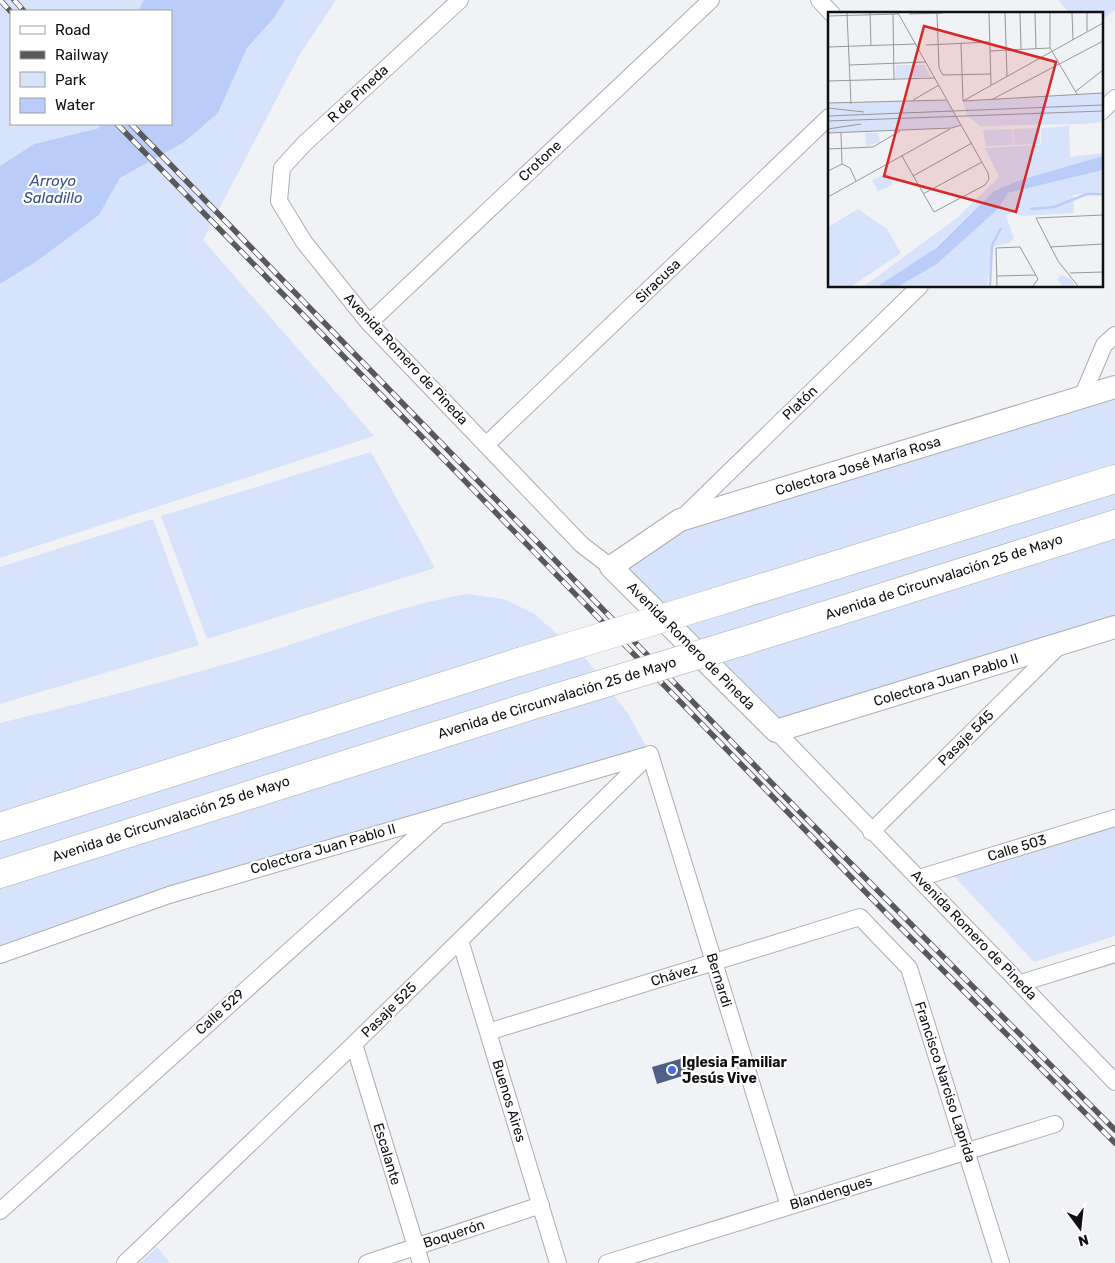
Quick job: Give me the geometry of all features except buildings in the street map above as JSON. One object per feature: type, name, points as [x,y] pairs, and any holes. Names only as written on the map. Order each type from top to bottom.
[{"type":"highway","points":[[0,827],[519,662],[1115,479]]},
{"type":"highway","name":"Avenida de Circunvalación 25 de Mayo","points":[[0,874],[546,701],[1115,524]]},
{"type":"highway","points":[[1053,542],[1115,528]]},
{"type":"main road","name":"Colectora José María Rosa","points":[[611,567],[680,520],[1115,387]]},
{"type":"main road","name":"Avenida Romero de Pineda","points":[[611,567],[776,731]]},
{"type":"main road","name":"Colectora Juan Pablo II","points":[[776,731],[1115,627]]},
{"type":"street","name":"R de Pineda","points":[[279,202],[282,168],[304,144],[460,0]]},
{"type":"street","name":"Crotone","points":[[369,323],[711,0]]},
{"type":"street","points":[[819,0],[830,12]]},
{"type":"street","points":[[1102,111],[1115,98]]},
{"type":"street","name":"Siracusa","points":[[487,444],[828,118]]},
{"type":"street","name":"Avenida Romero de Pineda","points":[[279,202],[304,242],[369,323],[582,545],[611,567]]},
{"type":"street","name":"Platón","points":[[680,520],[918,288]]},
{"type":"street","points":[[1082,397],[1104,345],[1115,336]]},
{"type":"street","name":"Pasaje 545","points":[[871,832],[1060,645]]},
{"type":"street","name":"Avenida Romero de Pineda","points":[[776,731],[871,832],[919,878],[1115,1082]]},
{"type":"street","name":"Colectora Juan Pablo II","points":[[0,955],[169,895],[650,754]]},
{"type":"street","name":"Pasaje 525","points":[[125,1263],[354,1044],[650,754]]},
{"type":"street","name":"Bernardi","points":[[650,754],[789,1206]]},
{"type":"street","name":"Calle 529","points":[[0,1211],[441,814]]},
{"type":"street","name":"Calle 503","points":[[919,878],[1115,818]]},
{"type":"street","name":"Chávez","points":[[488,1032],[860,918]]},
{"type":"street","name":"Francisco Narciso Laprida","points":[[860,918],[909,968],[1001,1263]]},
{"type":"street","name":"Buenos Aires","points":[[460,940],[558,1263]]},
{"type":"street","points":[[1021,983],[1115,954]]},
{"type":"street","name":"Escalante","points":[[354,1044],[421,1263]]},
{"type":"street","name":"Blandengues","points":[[607,1263],[1055,1124]]},
{"type":"street","name":"Boquerón","points":[[367,1263],[541,1206]]},
{"type":"green space","points":[[0,0],[144,0],[139,10],[10,10],[10,125],[100,125],[99,128],[34,144],[0,166]]},
{"type":"green space","points":[[285,0],[336,0],[300,54],[203,240],[374,436],[0,558],[0,284],[37,261],[99,215],[120,178],[183,143],[218,113],[247,48],[274,18]]},
{"type":"green space","points":[[1058,0],[1115,0],[1115,10],[1102,19],[1102,12],[1068,12]]},
{"type":"green space","points":[[1115,387],[1115,627],[776,731],[611,567],[680,520]]},
{"type":"green space","points":[[371,452],[435,568],[207,639],[161,516]]},
{"type":"green space","points":[[153,519],[199,645],[0,704],[0,567]]},
{"type":"green space","points":[[466,594],[504,599],[533,613],[586,659],[629,715],[650,754],[0,955],[0,723],[172,679],[274,650],[417,605]]},
{"type":"green space","points":[[1115,828],[1115,936],[1034,962],[954,876]]},
{"type":"green space","points":[[157,1247],[170,1263],[140,1263]]},
{"type":"water","name":"Arroyo Saladillo","points":[[144,0],[285,0],[274,18],[247,48],[218,113],[183,143],[120,178],[99,215],[37,261],[0,284],[0,166],[34,144],[99,128],[100,125],[172,125],[172,10],[139,10]]},
{"type":"railway","points":[[0,0],[10,11]]},
{"type":"railway","points":[[14,0],[23,10]]},
{"type":"railway","points":[[118,125],[887,914],[1115,1143]]},
{"type":"railway","points":[[132,125],[798,810],[1115,1130]]},
{"type":"place","name":"Iglesia Familiar Jesús Vive","points":[[672,1070]]}]
